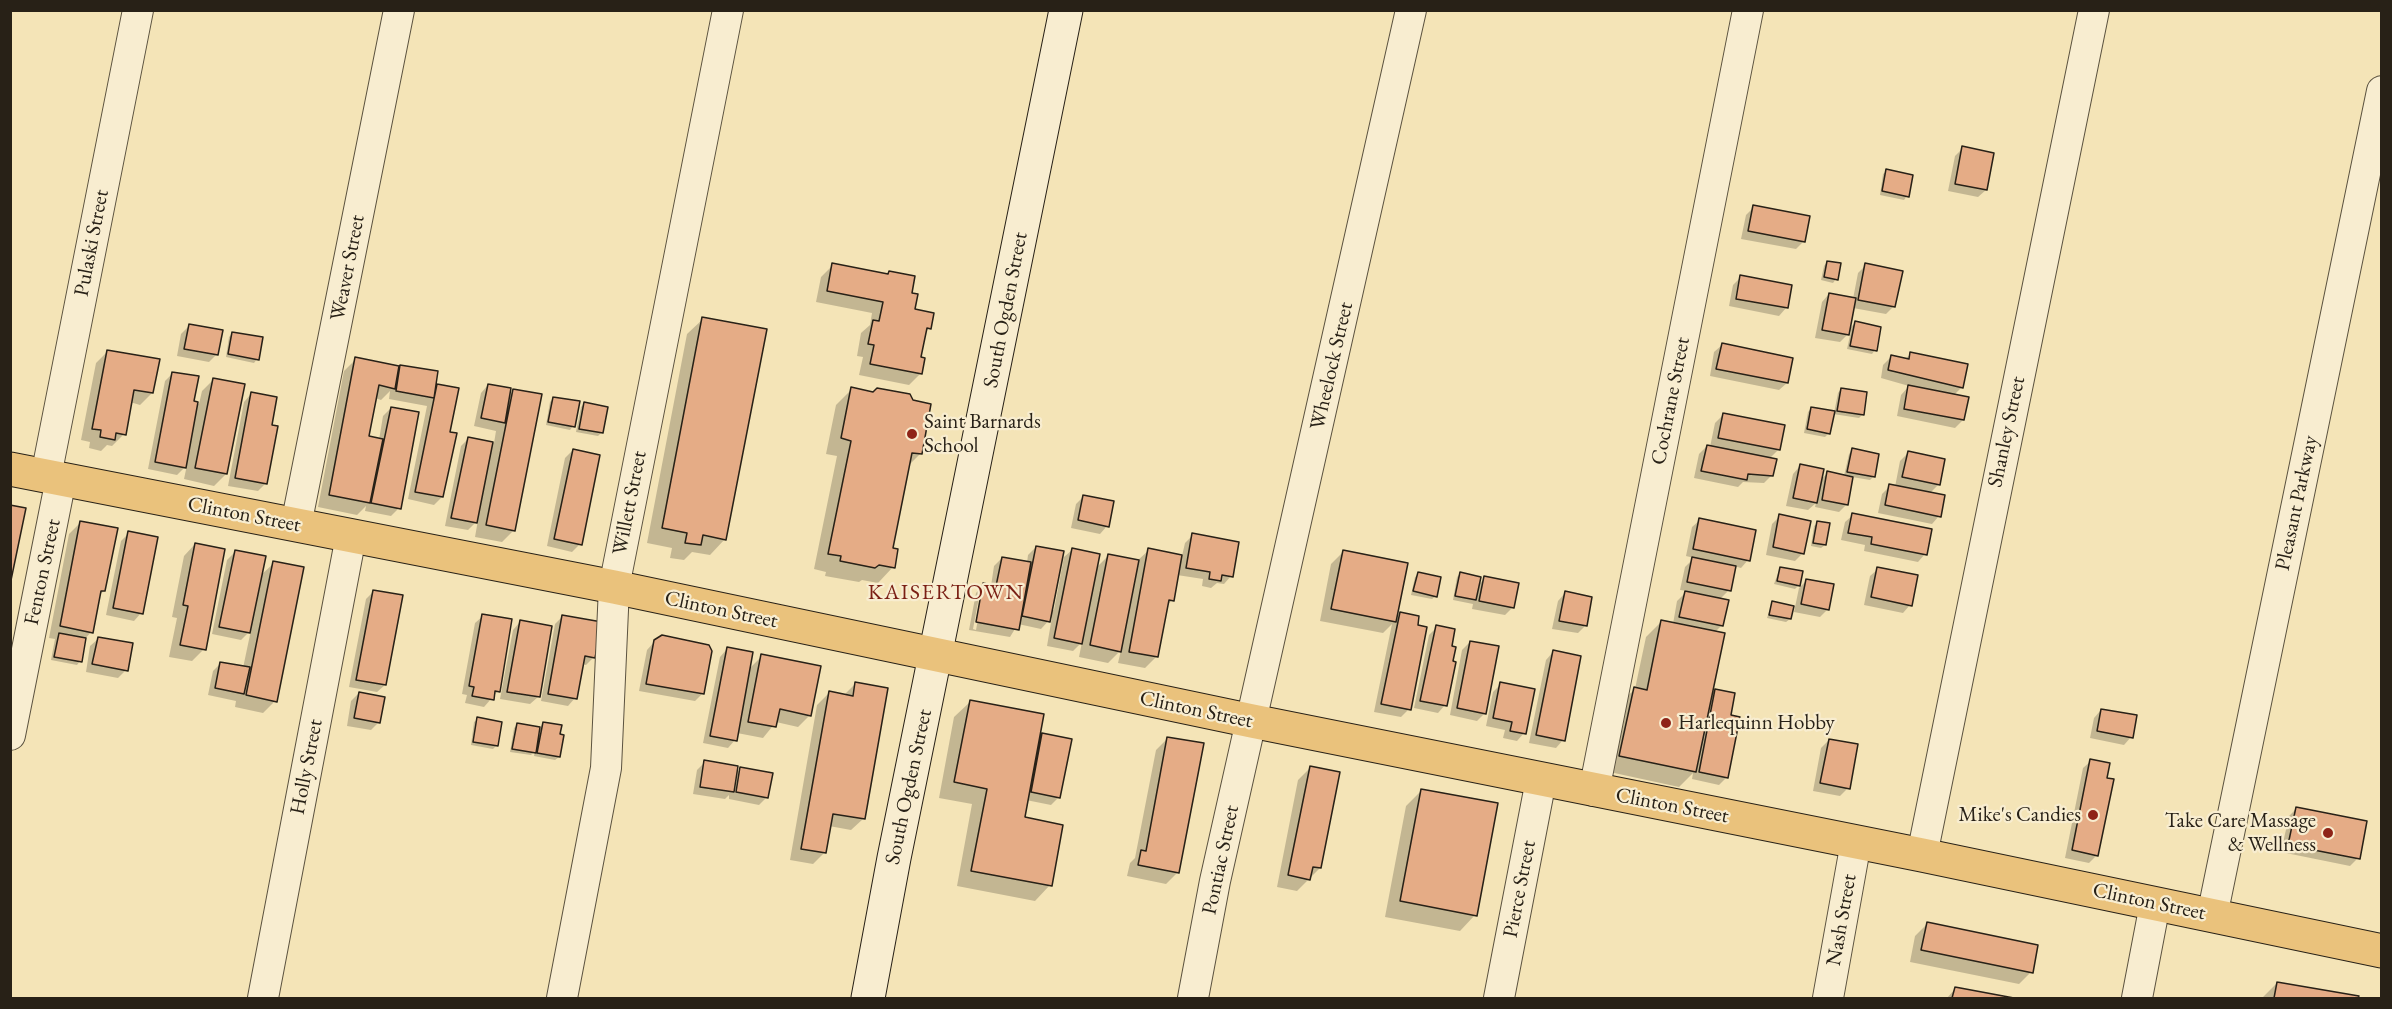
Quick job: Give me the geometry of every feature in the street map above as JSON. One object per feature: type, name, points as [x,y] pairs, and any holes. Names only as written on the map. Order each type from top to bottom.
[{"type":"main road","name":"Clinton Street","points":[[10,469],[614,587],[1252,721],[1922,855],[2382,951]]},
{"type":"street","name":"Pulaski Street","points":[[53,478],[138,10]]},
{"type":"street","name":"Weaver Street","points":[[296,525],[399,10]]},
{"type":"street","name":"Willett Street","points":[[562,999],[606,768],[614,587],[728,10]]},
{"type":"street","name":"South Ogden Street","points":[[868,999],[1066,10]]},
{"type":"street","name":"Wheelock Street","points":[[1252,721],[1411,10]]},
{"type":"street","name":"Cochrane Street","points":[[1594,791],[1749,10]]},
{"type":"street","name":"Shanley Street","points":[[1922,855],[2094,10]]},
{"type":"street","name":"Pleasant Parkway","points":[[2212,916],[2382,91]]},
{"type":"street","name":"Fenton Street","points":[[10,735],[53,478]]},
{"type":"street","name":"Holly Street","points":[[263,999],[351,536]]},
{"type":"street","name":"Pontiac Street","points":[[1193,999],[1215,881],[1252,721]]},
{"type":"street","name":"Pierce Street","points":[[1499,999],[1541,780]]},
{"type":"street","name":"Nash Street","points":[[1828,999],[1856,842]]},
{"type":"street","points":[[2137,999],[2156,904]]},
{"type":"building","points":[[1962,146],[1994,153],[1987,190],[1955,184]]},
{"type":"building","points":[[1886,169],[1913,175],[1909,197],[1882,191]]},
{"type":"building","points":[[1753,205],[1810,216],[1805,242],[1748,231]]},
{"type":"building","points":[[1827,261],[1841,263],[1838,280],[1824,277]]},
{"type":"building","points":[[832,263],[888,274],[889,271],[915,276],[912,293],[918,294],[915,309],[934,313],[931,329],[927,328],[921,357],[925,358],[922,374],[870,364],[874,345],[868,344],[873,320],[879,321],[883,302],[827,291]]},
{"type":"building","points":[[1865,263],[1903,271],[1895,307],[1858,300]]},
{"type":"building","points":[[1740,275],[1792,285],[1788,308],[1736,299]]},
{"type":"building","points":[[1829,293],[1856,298],[1849,335],[1822,330]]},
{"type":"building","points":[[702,317],[767,329],[726,540],[703,535],[701,545],[685,543],[687,533],[662,528]]},
{"type":"building","points":[[1855,321],[1881,327],[1877,351],[1850,346]]},
{"type":"building","points":[[189,324],[223,330],[218,355],[184,349]]},
{"type":"building","points":[[232,332],[263,337],[259,360],[228,354]]},
{"type":"building","points":[[1722,343],[1793,358],[1788,383],[1716,369]]},
{"type":"building","points":[[107,350],[160,359],[153,393],[134,390],[126,435],[116,433],[115,440],[100,437],[101,430],[92,429]]},
{"type":"building","points":[[1910,352],[1968,364],[1963,388],[1888,370],[1891,355],[1909,359]]},
{"type":"building","points":[[355,357],[399,366],[395,389],[379,385],[369,436],[383,439],[370,503],[329,495]]},
{"type":"building","points":[[400,365],[438,371],[434,398],[396,391]]},
{"type":"building","points":[[172,372],[199,376],[194,401],[198,402],[186,468],[155,462]]},
{"type":"building","points":[[213,378],[245,384],[227,474],[195,468]]},
{"type":"building","points":[[437,384],[459,388],[450,432],[457,433],[443,497],[415,492]]},
{"type":"building","points":[[488,384],[511,388],[505,423],[481,418]]},
{"type":"building","points":[[1908,385],[1969,397],[1964,420],[1904,409]]},
{"type":"building","points":[[851,387],[873,392],[877,388],[910,394],[913,400],[931,404],[922,454],[912,453],[893,548],[898,549],[895,568],[879,565],[875,568],[840,561],[841,556],[828,554],[851,441],[841,438]]},
{"type":"building","points":[[1841,388],[1867,392],[1864,415],[1837,411]]},
{"type":"building","points":[[513,389],[542,394],[515,531],[486,525]]},
{"type":"building","points":[[251,392],[277,397],[272,425],[278,426],[267,484],[235,478]]},
{"type":"building","points":[[553,397],[580,401],[575,427],[548,422]]},
{"type":"building","points":[[584,402],[608,407],[603,433],[579,429]]},
{"type":"building","points":[[391,407],[419,412],[401,509],[371,503]]},
{"type":"building","points":[[1811,407],[1835,411],[1830,434],[1807,429]]},
{"type":"building","points":[[1723,413],[1785,425],[1780,450],[1718,438]]},
{"type":"building","points":[[468,437],[493,442],[477,523],[451,518]]},
{"type":"building","points":[[1707,445],[1777,459],[1773,476],[1748,474],[1747,480],[1701,471]]},
{"type":"building","points":[[1852,448],[1879,454],[1875,477],[1847,472]]},
{"type":"building","points":[[573,449],[600,455],[582,545],[554,539]]},
{"type":"building","points":[[1908,451],[1945,459],[1940,485],[1902,477]]},
{"type":"building","points":[[1800,464],[1824,469],[1817,503],[1793,498]]},
{"type":"building","points":[[1827,471],[1853,477],[1848,505],[1822,500]]},
{"type":"building","points":[[1889,484],[1945,495],[1941,517],[1885,505]]},
{"type":"building","points":[[1083,495],[1114,501],[1109,527],[1078,520]]},
{"type":"building","points":[[10,505],[26,508],[10,585]]},
{"type":"building","points":[[1852,513],[1932,529],[1927,555],[1871,544],[1872,537],[1848,533]]},
{"type":"building","points":[[1779,514],[1811,521],[1804,554],[1773,547]]},
{"type":"building","points":[[1699,518],[1756,530],[1750,561],[1693,549]]},
{"type":"building","points":[[80,521],[118,528],[105,591],[101,591],[93,633],[60,626]]},
{"type":"building","points":[[1817,521],[1830,523],[1826,545],[1813,543]]},
{"type":"building","points":[[128,531],[158,537],[143,614],[113,608]]},
{"type":"building","points":[[1192,533],[1239,542],[1233,577],[1222,575],[1221,581],[1209,579],[1210,572],[1186,568]]},
{"type":"building","points":[[195,543],[225,549],[206,650],[180,645],[188,606],[183,605]]},
{"type":"building","points":[[1036,546],[1064,551],[1050,622],[1022,616]]},
{"type":"building","points":[[1072,548],[1100,554],[1082,644],[1054,638]]},
{"type":"building","points":[[1148,548],[1182,555],[1174,601],[1169,600],[1158,657],[1129,652]]},
{"type":"building","points":[[235,550],[266,556],[250,633],[219,627]]},
{"type":"building","points":[[1343,550],[1408,563],[1396,622],[1331,609]]},
{"type":"building","points":[[1108,554],[1139,560],[1121,652],[1090,645]]},
{"type":"building","points":[[1002,557],[1031,562],[1019,630],[976,622],[983,583],[996,586]]},
{"type":"building","points":[[1692,557],[1736,566],[1731,591],[1687,582]]},
{"type":"building","points":[[273,561],[304,567],[277,702],[246,695]]},
{"type":"building","points":[[1780,567],[1803,571],[1800,586],[1777,581]]},
{"type":"building","points":[[1877,567],[1918,575],[1912,606],[1871,597]]},
{"type":"building","points":[[1418,572],[1441,577],[1437,597],[1413,591]]},
{"type":"building","points":[[1460,572],[1481,577],[1476,600],[1455,596]]},
{"type":"building","points":[[1484,576],[1519,583],[1514,608],[1479,601]]},
{"type":"building","points":[[1806,579],[1834,584],[1829,610],[1801,604]]},
{"type":"building","points":[[373,590],[403,595],[386,685],[356,680]]},
{"type":"building","points":[[1565,591],[1592,597],[1587,626],[1559,621]]},
{"type":"building","points":[[1685,591],[1729,600],[1723,626],[1679,617]]},
{"type":"building","points":[[1772,601],[1794,606],[1791,619],[1769,615]]},
{"type":"building","points":[[1400,612],[1419,616],[1418,625],[1427,627],[1411,710],[1381,704]]},
{"type":"building","points":[[482,614],[512,619],[500,692],[495,691],[494,700],[472,696],[474,687],[469,686]]},
{"type":"building","points":[[562,615],[602,622],[595,658],[585,656],[577,699],[548,694]]},
{"type":"building","points":[[520,620],[552,626],[540,697],[507,692]]},
{"type":"building","name":"Harlequinn Hobby","points":[[1661,620],[1725,633],[1696,772],[1619,756],[1634,687],[1647,690]]},
{"type":"building","points":[[1436,625],[1455,629],[1452,646],[1456,647],[1453,661],[1456,662],[1447,706],[1420,701]]},
{"type":"building","points":[[59,633],[86,638],[82,662],[54,657]]},
{"type":"building","points":[[662,635],[709,645],[712,651],[704,694],[646,684],[654,640]]},
{"type":"building","points":[[98,637],[133,643],[128,671],[92,664]]},
{"type":"building","points":[[1470,641],[1499,646],[1486,714],[1457,708]]},
{"type":"building","points":[[727,647],[753,652],[737,741],[710,736]]},
{"type":"building","points":[[1553,650],[1581,656],[1565,741],[1536,735]]},
{"type":"building","points":[[761,654],[821,666],[811,716],[780,709],[776,727],[748,722]]},
{"type":"building","points":[[220,662],[250,667],[244,694],[215,688]]},
{"type":"building","points":[[855,682],[888,688],[865,819],[833,814],[826,853],[801,849],[829,691],[853,696]]},
{"type":"building","points":[[1500,682],[1535,689],[1526,734],[1510,731],[1512,722],[1493,718]]},
{"type":"building","points":[[1715,689],[1735,693],[1731,715],[1740,717],[1728,778],[1699,772]]},
{"type":"building","points":[[359,692],[385,697],[380,723],[354,718]]},
{"type":"building","points":[[970,700],[1044,714],[1025,817],[1063,825],[1052,886],[971,871],[987,789],[954,782]]},
{"type":"building","points":[[2101,709],[2137,715],[2133,738],[2097,731]]},
{"type":"building","points":[[477,717],[502,722],[498,746],[473,742]]},
{"type":"building","points":[[543,722],[562,725],[560,734],[564,735],[560,757],[537,753]]},
{"type":"building","points":[[517,723],[540,727],[536,753],[512,749]]},
{"type":"building","points":[[1042,733],[1072,739],[1060,798],[1031,792]]},
{"type":"building","points":[[1167,737],[1204,743],[1179,873],[1138,865],[1141,850],[1146,851]]},
{"type":"building","points":[[1829,739],[1858,744],[1850,789],[1820,783]]},
{"type":"building","name":"Mike's Candies","points":[[2090,759],[2110,763],[2107,778],[2114,779],[2098,856],[2072,850]]},
{"type":"building","points":[[704,760],[738,766],[734,792],[700,787]]},
{"type":"building","points":[[1310,766],[1340,772],[1321,868],[1313,867],[1310,880],[1288,875]]},
{"type":"building","points":[[740,767],[773,773],[768,798],[736,792]]},
{"type":"building","points":[[1421,789],[1498,803],[1477,916],[1400,901]]},
{"type":"building","name":"Take Care Massage & Wellness","points":[[2296,807],[2367,821],[2360,859],[2288,845]]},
{"type":"building","points":[[1927,922],[2038,945],[2033,973],[1921,950]]},
{"type":"building","points":[[2277,982],[2359,996],[2358,998],[2274,998]]},
{"type":"building","points":[[1955,987],[2014,998],[1952,998]]},
{"type":"place","name":"Saint Barnards School","points":[[912,434]]},
{"type":"place","name":"Harlequinn Hobby","points":[[1666,723]]},
{"type":"place","name":"Mike's Candies","points":[[2093,815]]},
{"type":"place","name":"Take Care Massage & Wellness","points":[[2328,833]]},
{"type":"district","name":"KAISERTOWN","points":[[946,593]]}]
